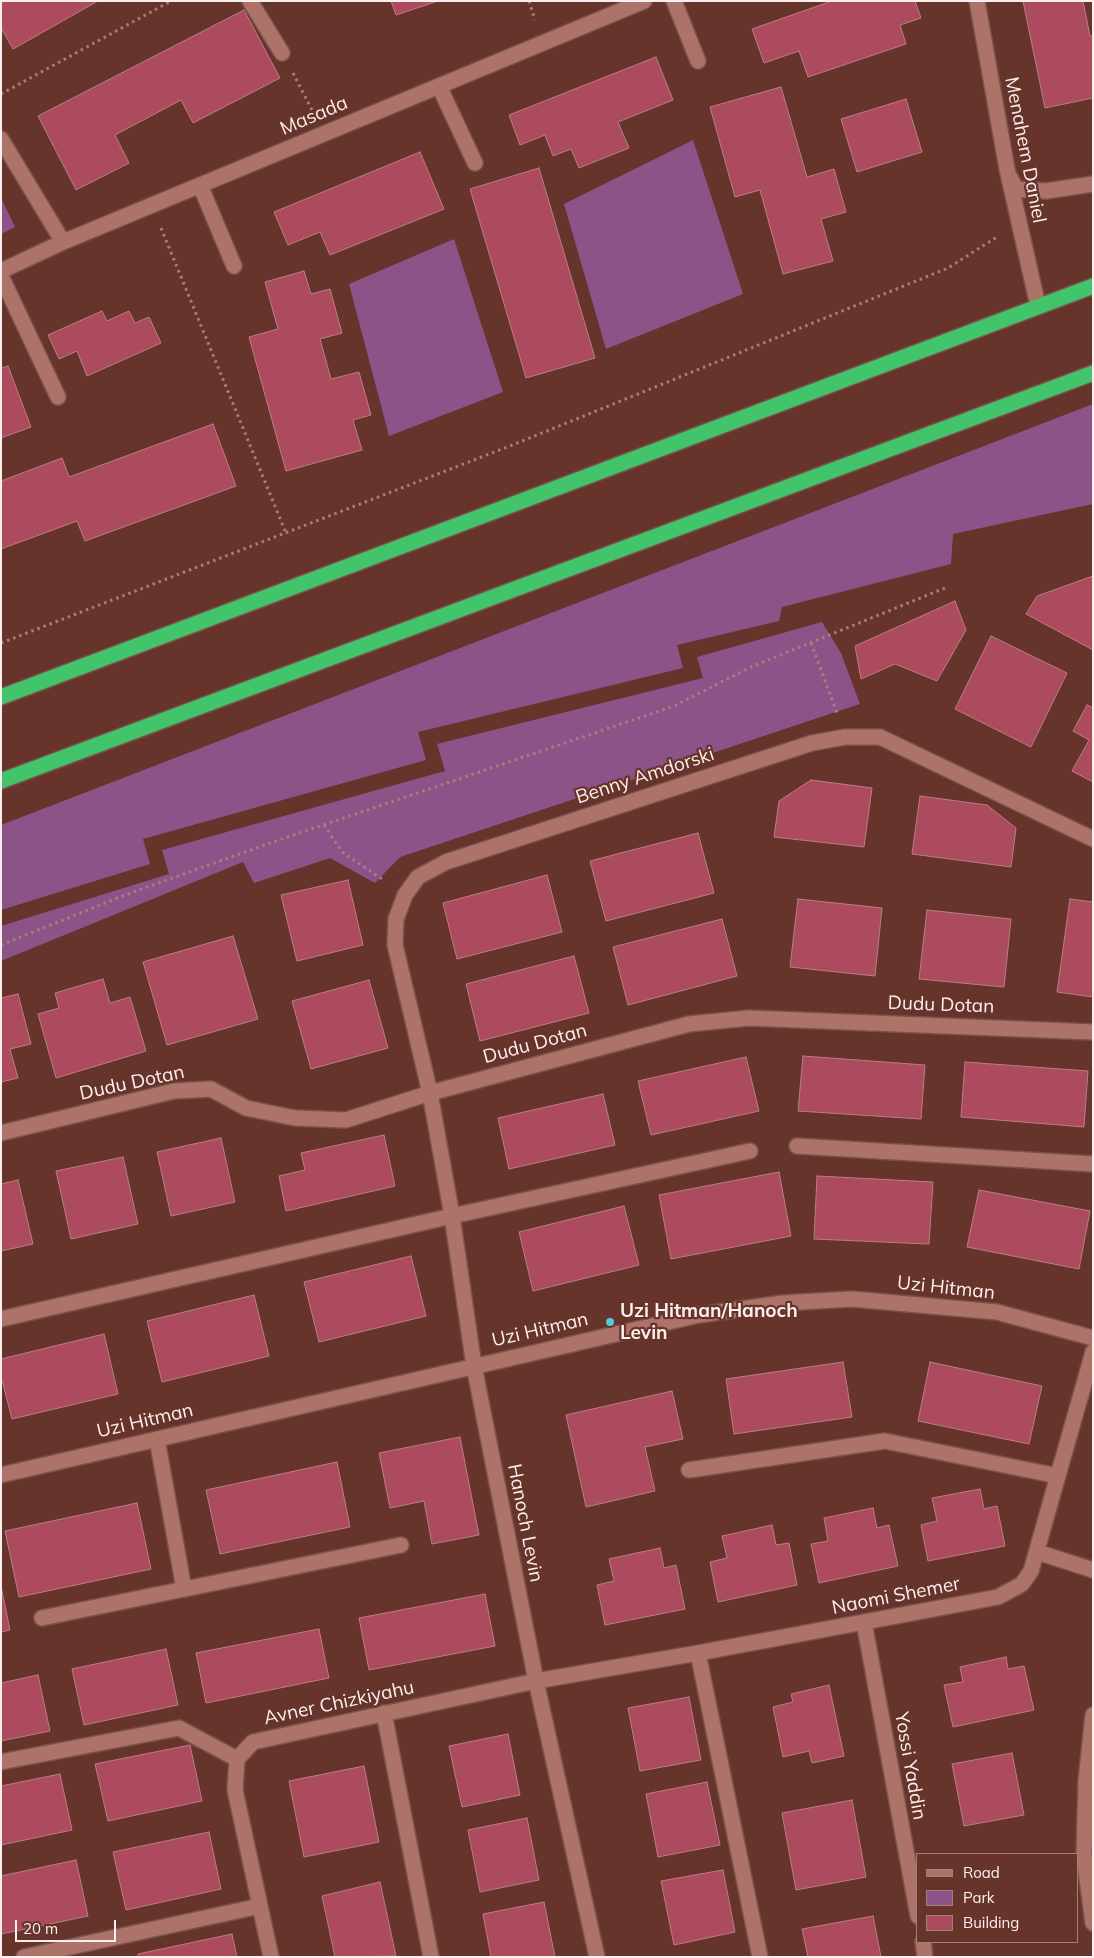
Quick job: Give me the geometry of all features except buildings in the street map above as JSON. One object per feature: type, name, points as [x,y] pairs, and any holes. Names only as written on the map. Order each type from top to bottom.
[{"type":"highway","points":[[1,697],[1093,286]]},
{"type":"highway","points":[[1,781],[1093,373]]},
{"type":"street","points":[[250,1],[282,53]]},
{"type":"street","name":"Masada","points":[[1,271],[152,204],[644,1]]},
{"type":"street","points":[[674,1],[698,61]]},
{"type":"street","name":"Menahem Daniel","points":[[977,1],[1007,168],[1038,306]]},
{"type":"street","points":[[439,86],[474,163]]},
{"type":"street","points":[[1,139],[63,242]]},
{"type":"street","points":[[1007,168],[1016,189],[1046,191],[1093,184]]},
{"type":"street","points":[[200,185],[234,266]]},
{"type":"street","points":[[1,276],[58,397]]},
{"type":"street","name":"Benny Amdorski","points":[[430,1093],[395,945],[396,919],[405,894],[418,877],[446,862],[812,743],[845,737],[880,737],[1093,838]]},
{"type":"street","name":"Dudu Dotan","points":[[1,1132],[174,1091],[211,1089],[246,1108],[295,1118],[346,1120],[430,1093],[688,1024],[749,1018],[1093,1032]]},
{"type":"street","name":"Hanoch Levin","points":[[430,1093],[452,1216],[474,1366],[536,1681],[597,1957]]},
{"type":"street","points":[[797,1146],[1093,1164]]},
{"type":"street","points":[[1,1319],[452,1216],[750,1151]]},
{"type":"street","name":"Uzi Hitman","points":[[1,1474],[699,1315],[783,1303],[852,1299],[997,1312],[1093,1338]]},
{"type":"street","name":"Naomi Shemer","points":[[536,1681],[998,1597],[1022,1584],[1031,1571],[1037,1552],[1093,1352]]},
{"type":"street","points":[[157,1439],[184,1589]]},
{"type":"street","points":[[689,1470],[885,1441],[1058,1476]]},
{"type":"street","points":[[42,1618],[401,1544]]},
{"type":"street","points":[[1037,1552],[1093,1570]]},
{"type":"street","name":"Yossi Yaddin","points":[[864,1622],[916,1905]]},
{"type":"street","points":[[698,1653],[760,1957]]},
{"type":"street","name":"Avner Chizkiyahu","points":[[237,1759],[253,1742],[536,1681]]},
{"type":"street","points":[[384,1713],[431,1957]]},
{"type":"street","points":[[1093,1715],[1086,1781],[1084,1856],[1093,1923]]},
{"type":"street","points":[[1,1762],[179,1728],[237,1759],[235,1790],[272,1957]]},
{"type":"street","points":[[24,1957],[260,1906]]},
{"type":"street","points":[[922,1943],[925,1957]]},
{"type":"path","points":[[1,94],[170,1]]},
{"type":"path","points":[[282,53],[324,133]]},
{"type":"path","points":[[152,204],[286,533]]},
{"type":"path","points":[[1,642],[520,443],[948,268],[1019,224]]},
{"type":"path","points":[[1,945],[124,895],[324,824],[674,706],[751,667],[945,588]]},
{"type":"path","points":[[811,643],[845,737]]},
{"type":"path","points":[[324,824],[342,852],[405,894]]},
{"type":"green space","points":[[693,140],[743,294],[606,349],[564,204]]},
{"type":"green space","points":[[1,198],[15,227],[1,234]]},
{"type":"green space","points":[[454,239],[503,392],[389,436],[349,284]]},
{"type":"green space","points":[[1093,404],[1093,504],[953,534],[951,564],[782,607],[779,621],[677,645],[683,668],[418,732],[426,760],[143,839],[150,864],[1,910],[1,825]]},
{"type":"green space","points":[[822,622],[841,653],[860,704],[400,857],[375,883],[330,858],[254,883],[243,862],[1,961],[1,926],[169,874],[162,850],[445,771],[437,744],[703,678],[697,657]]},
{"type":"place","name":"Uzi Hitman/Hanoch Levin","points":[[610,1322]]}]
